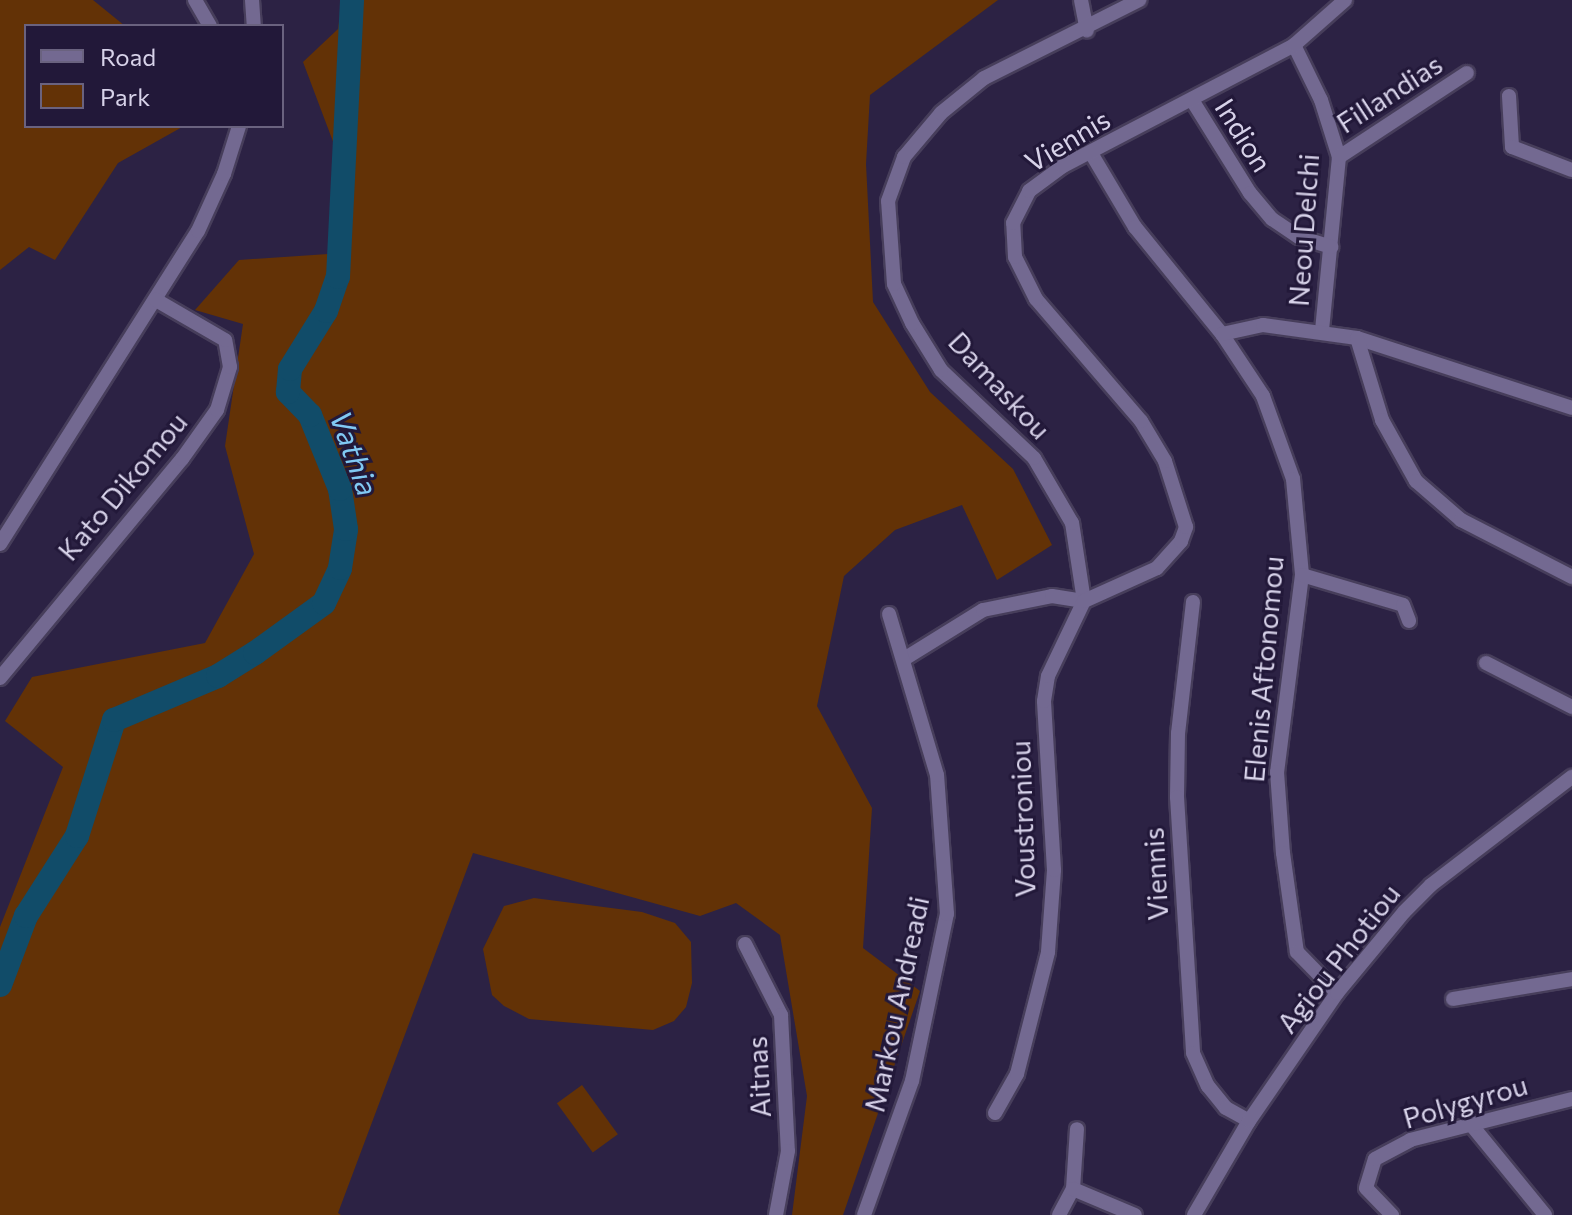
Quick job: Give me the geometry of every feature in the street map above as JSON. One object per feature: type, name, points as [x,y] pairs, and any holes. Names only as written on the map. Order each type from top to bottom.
[{"type":"street","points":[[195,0],[209,24]]},
{"type":"street","points":[[252,0],[254,24]]},
{"type":"street","points":[[1081,0],[1087,30]]},
{"type":"street","name":"Damaskou","points":[[1084,601],[1072,523],[1034,458],[941,370],[894,284],[887,246],[888,201],[904,157],[941,113],[984,78],[1087,30],[1139,0]]},
{"type":"street","name":"Viennis","points":[[1084,601],[1157,568],[1181,541],[1186,527],[1165,461],[1141,421],[1036,299],[1015,257],[1013,223],[1029,191],[1091,153],[1294,45],[1345,0]]},
{"type":"street","name":"Neou Delchi","points":[[1294,45],[1321,100],[1339,157],[1322,330]]},
{"type":"street","name":"Fillandias","points":[[1339,157],[1467,73]]},
{"type":"street","points":[[1509,96],[1512,147],[1572,170]]},
{"type":"street","name":"Indion","points":[[1192,100],[1250,193],[1272,219],[1299,237],[1332,247]]},
{"type":"street","points":[[0,544],[198,231],[224,174],[238,128]]},
{"type":"street","name":"Elenis Aftonomou","points":[[1091,153],[1135,227],[1222,334],[1263,396],[1293,479],[1302,575],[1277,772],[1283,853],[1297,952],[1337,993]]},
{"type":"street","name":"Kato Dikomou","points":[[0,678],[182,459],[217,410],[230,367],[225,340],[156,300]]},
{"type":"street","points":[[1222,334],[1263,325],[1322,330],[1357,338],[1572,408]]},
{"type":"street","points":[[1357,338],[1382,420],[1434,500],[1572,577]]},
{"type":"street","points":[[1302,575],[1403,605],[1409,621]]},
{"type":"street","points":[[904,659],[983,610],[1052,596],[1084,601]]},
{"type":"street","name":"Voustroniou","points":[[995,1113],[1017,1074],[1048,952],[1054,870],[1044,701],[1057,654],[1084,601]]},
{"type":"street","name":"Viennis","points":[[1193,602],[1178,733],[1177,797],[1193,1053],[1226,1108],[1249,1121]]},
{"type":"street","name":"Markou Andreadi","points":[[864,1215],[912,1081],[947,914],[937,775],[889,614]]},
{"type":"street","points":[[1486,663],[1572,707]]},
{"type":"street","name":"Agiou Photiou","points":[[1194,1215],[1249,1121],[1337,993],[1431,885],[1572,777]]},
{"type":"street","name":"Aitnas","points":[[745,944],[781,1015],[788,1151],[776,1215]]},
{"type":"street","points":[[1453,999],[1572,979]]},
{"type":"street","name":"Polygyrou","points":[[1392,1215],[1366,1188],[1375,1159],[1410,1140],[1469,1122],[1572,1099]]},
{"type":"street","points":[[1469,1122],[1545,1215]]},
{"type":"street","points":[[1059,1215],[1073,1189],[1077,1129]]},
{"type":"street","points":[[1073,1189],[1135,1215]]},
{"type":"green space","points":[[0,0],[93,0],[123,24],[24,24],[24,128],[180,128],[118,163],[55,260],[29,247],[0,270]]},
{"type":"green space","points":[[342,0],[998,0],[870,95],[866,164],[873,302],[930,392],[1013,469],[1052,545],[997,580],[962,505],[895,530],[844,576],[817,706],[872,808],[863,948],[920,991],[843,1215],[792,1215],[807,1096],[780,935],[736,903],[700,916],[473,853],[338,1213],[341,1215],[0,1215],[0,927],[63,767],[5,721],[32,677],[205,643],[254,554],[225,446],[243,324],[195,310],[239,260],[343,253],[352,192],[303,62],[338,29]]},
{"type":"green space","points":[[534,898],[642,912],[675,923],[691,942],[692,983],[686,1007],[674,1021],[653,1030],[529,1019],[504,1006],[492,995],[483,949],[504,906]]},
{"type":"green space","points":[[582,1085],[618,1134],[593,1153],[557,1103]]},
{"type":"waterway","name":"Vathia","points":[[0,985],[26,916],[77,836],[114,720],[218,676],[255,653],[324,603],[340,568],[346,529],[340,489],[310,415],[288,392],[290,369],[326,311],[338,277],[352,0]]}]
